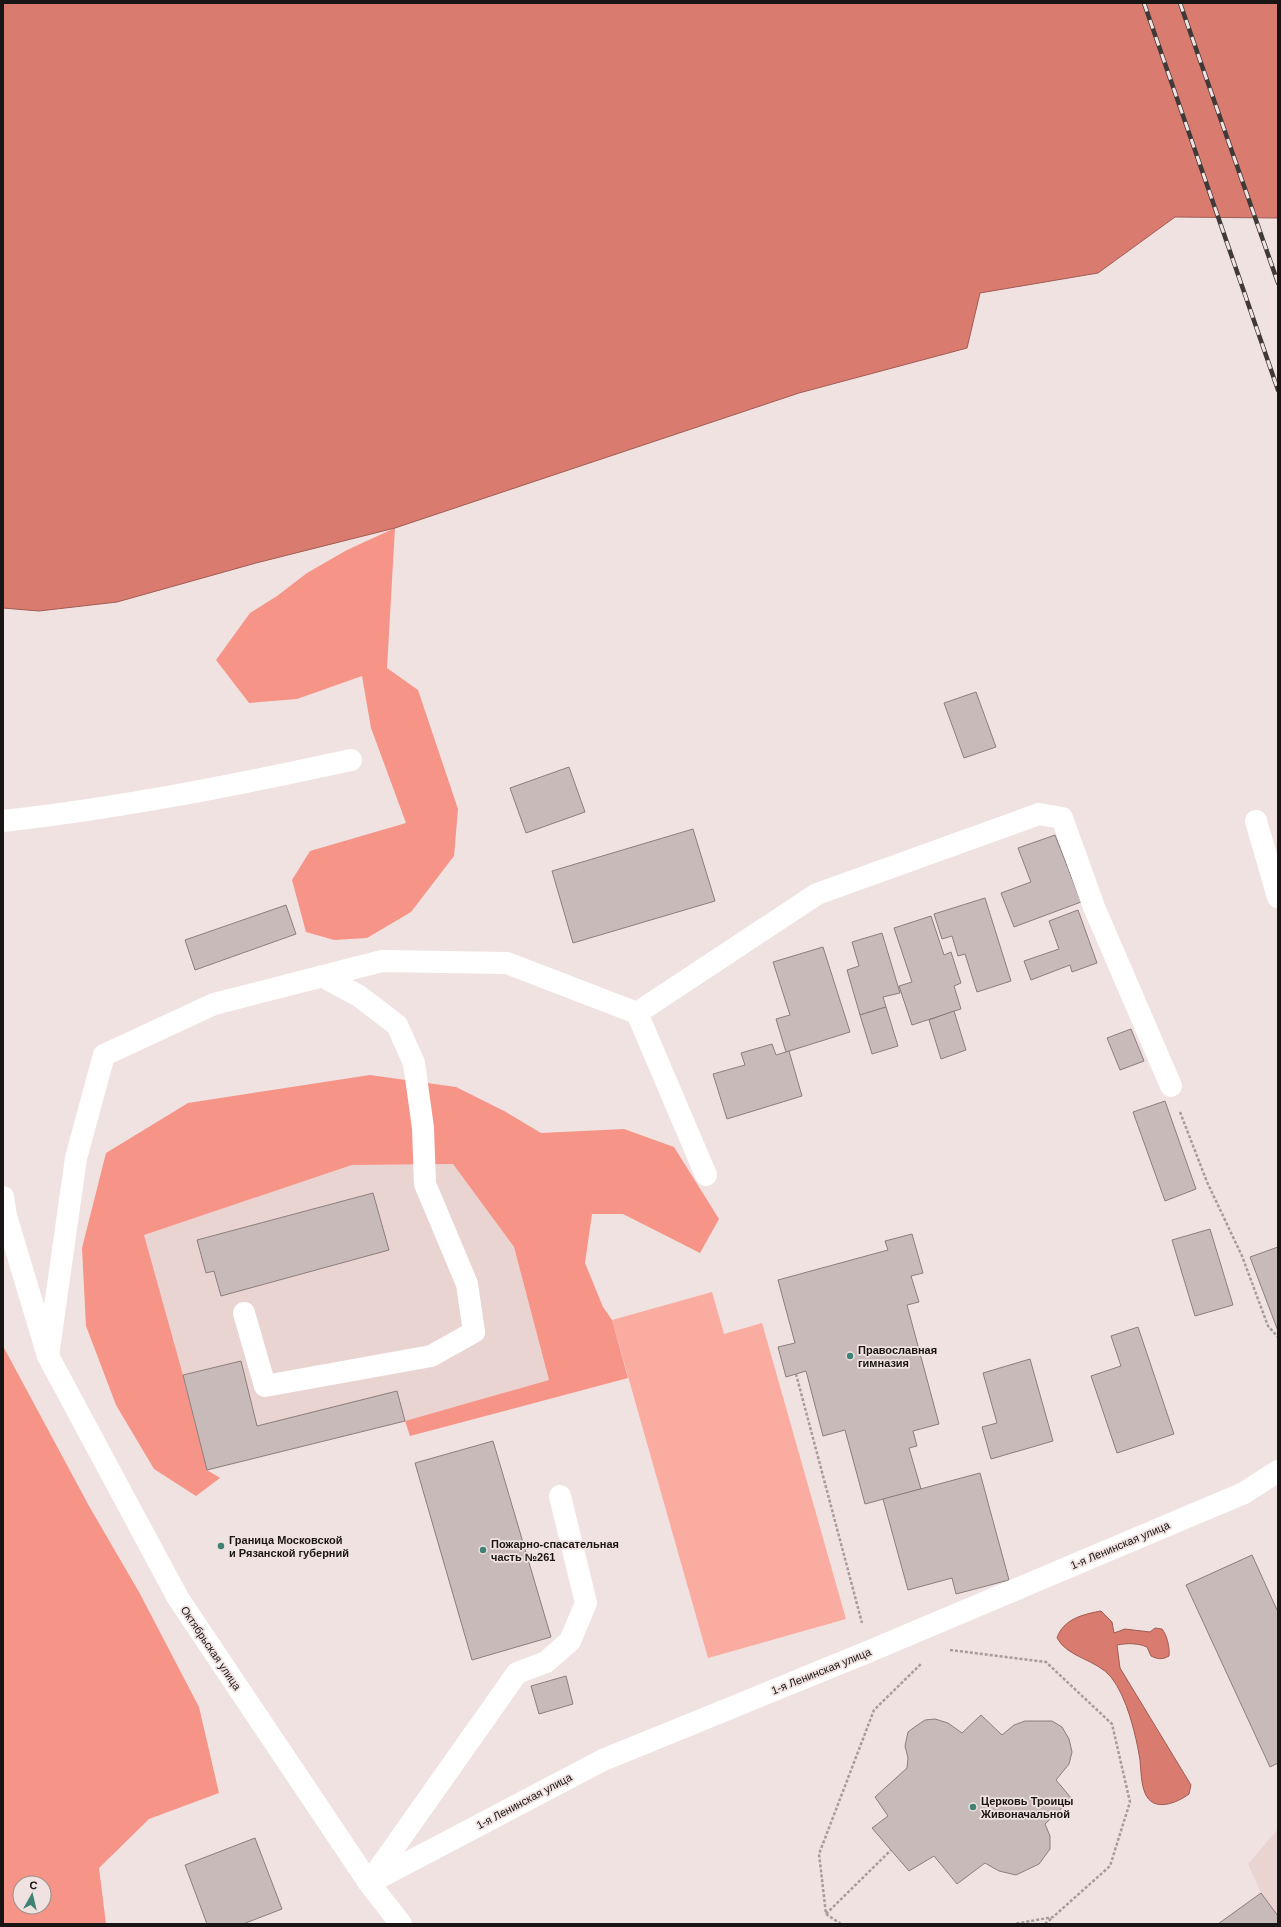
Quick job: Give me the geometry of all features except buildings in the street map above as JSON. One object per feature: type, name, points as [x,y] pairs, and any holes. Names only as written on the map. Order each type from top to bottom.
[{"type":"street","points":[[3,821],[64,814],[224,787],[351,760]]},
{"type":"street","points":[[638,1013],[817,894],[1039,814],[1062,818],[1094,907],[1171,1086]]},
{"type":"street","points":[[1256,821],[1278,897]]},
{"type":"street","points":[[48,1356],[76,1158],[104,1055],[214,1004],[382,961],[507,963],[638,1013],[706,1175]]},
{"type":"street","points":[[244,1313],[266,1386],[431,1356],[474,1332],[468,1284],[425,1184],[423,1128],[414,1063],[397,1024],[359,996],[322,976]]},
{"type":"street","name":"Октябрьская улица","points":[[3,1197],[6,1216],[48,1356],[178,1598],[369,1883],[401,1924]]},
{"type":"street","name":"1-я Ленинская улица","points":[[369,1883],[603,1760],[870,1651],[1244,1493],[1278,1471]]},
{"type":"street","points":[[369,1883],[517,1672],[546,1662],[570,1641],[586,1603],[560,1496]]},
{"type":"path","points":[[1171,1086],[1208,1182],[1242,1256],[1268,1326],[1278,1337]]},
{"type":"path","points":[[796,1374],[870,1651]]},
{"type":"path","points":[[944,1649],[1046,1662],[1112,1724],[1130,1802],[1110,1866],[1045,1924]]},
{"type":"path","points":[[841,1924],[826,1914],[819,1854],[874,1710],[926,1659]]},
{"type":"path","points":[[826,1914],[891,1850]]},
{"type":"path","points":[[1014,1924],[1053,1917]]},
{"type":"shaded area","points":[[3,3],[1278,3],[1278,218],[1175,217],[1098,273],[980,293],[967,348],[799,393],[395,528],[256,563],[117,602],[39,611],[3,608]]},
{"type":"shaded area","points":[[395,528],[387,668],[418,690],[458,809],[454,856],[411,912],[367,938],[334,940],[306,932],[292,880],[310,851],[406,823],[371,728],[362,676],[297,699],[249,703],[216,660],[250,613],[277,596],[307,573],[347,550]]},
{"type":"shaded area","points":[[370,1075],[456,1087],[506,1112],[541,1133],[624,1129],[674,1147],[719,1219],[700,1253],[623,1214],[592,1214],[585,1263],[603,1307],[612,1320],[628,1378],[410,1436],[405,1421],[549,1380],[514,1247],[453,1164],[352,1165],[144,1235],[183,1375],[207,1470],[220,1478],[196,1496],[154,1469],[116,1405],[86,1326],[82,1248],[106,1153],[188,1103]]},
{"type":"shaded area","points":[[453,1164],[514,1247],[549,1380],[405,1421],[207,1470],[183,1375],[143,1235],[352,1165]]},
{"type":"shaded area","points":[[712,1292],[724,1334],[762,1323],[846,1619],[708,1658],[612,1320]]},
{"type":"shaded area","points":[[3,1346],[89,1506],[139,1592],[199,1707],[219,1793],[149,1819],[99,1868],[106,1924],[3,1924]]},
{"type":"shaded area","points":[[1101,1611],[1112,1622],[1114,1633],[1125,1629],[1150,1632],[1155,1628],[1162,1629],[1167,1638],[1169,1656],[1162,1659],[1151,1656],[1147,1647],[1144,1646],[1132,1644],[1117,1645],[1120,1668],[1191,1785],[1189,1794],[1172,1803],[1154,1803],[1145,1793],[1133,1728],[1126,1705],[1117,1685],[1105,1671],[1068,1650],[1057,1638],[1064,1626],[1075,1618]]},
{"type":"shaded area","points":[[1278,1829],[1278,1916],[1261,1893],[1248,1864]]},
{"type":"railway","points":[[1144,3],[1278,390]]},
{"type":"railway","points":[[1180,3],[1278,283]]},
{"type":"place","name":"Православная гимназия","points":[[850,1356]]},
{"type":"place","name":"Граница Московской и Рязанской губерний","points":[[221,1546]]},
{"type":"place","name":"Пожарно-спасательная часть №261","points":[[483,1550]]},
{"type":"place","name":"Церковь Троицы Живоначальной","points":[[973,1807]]}]
